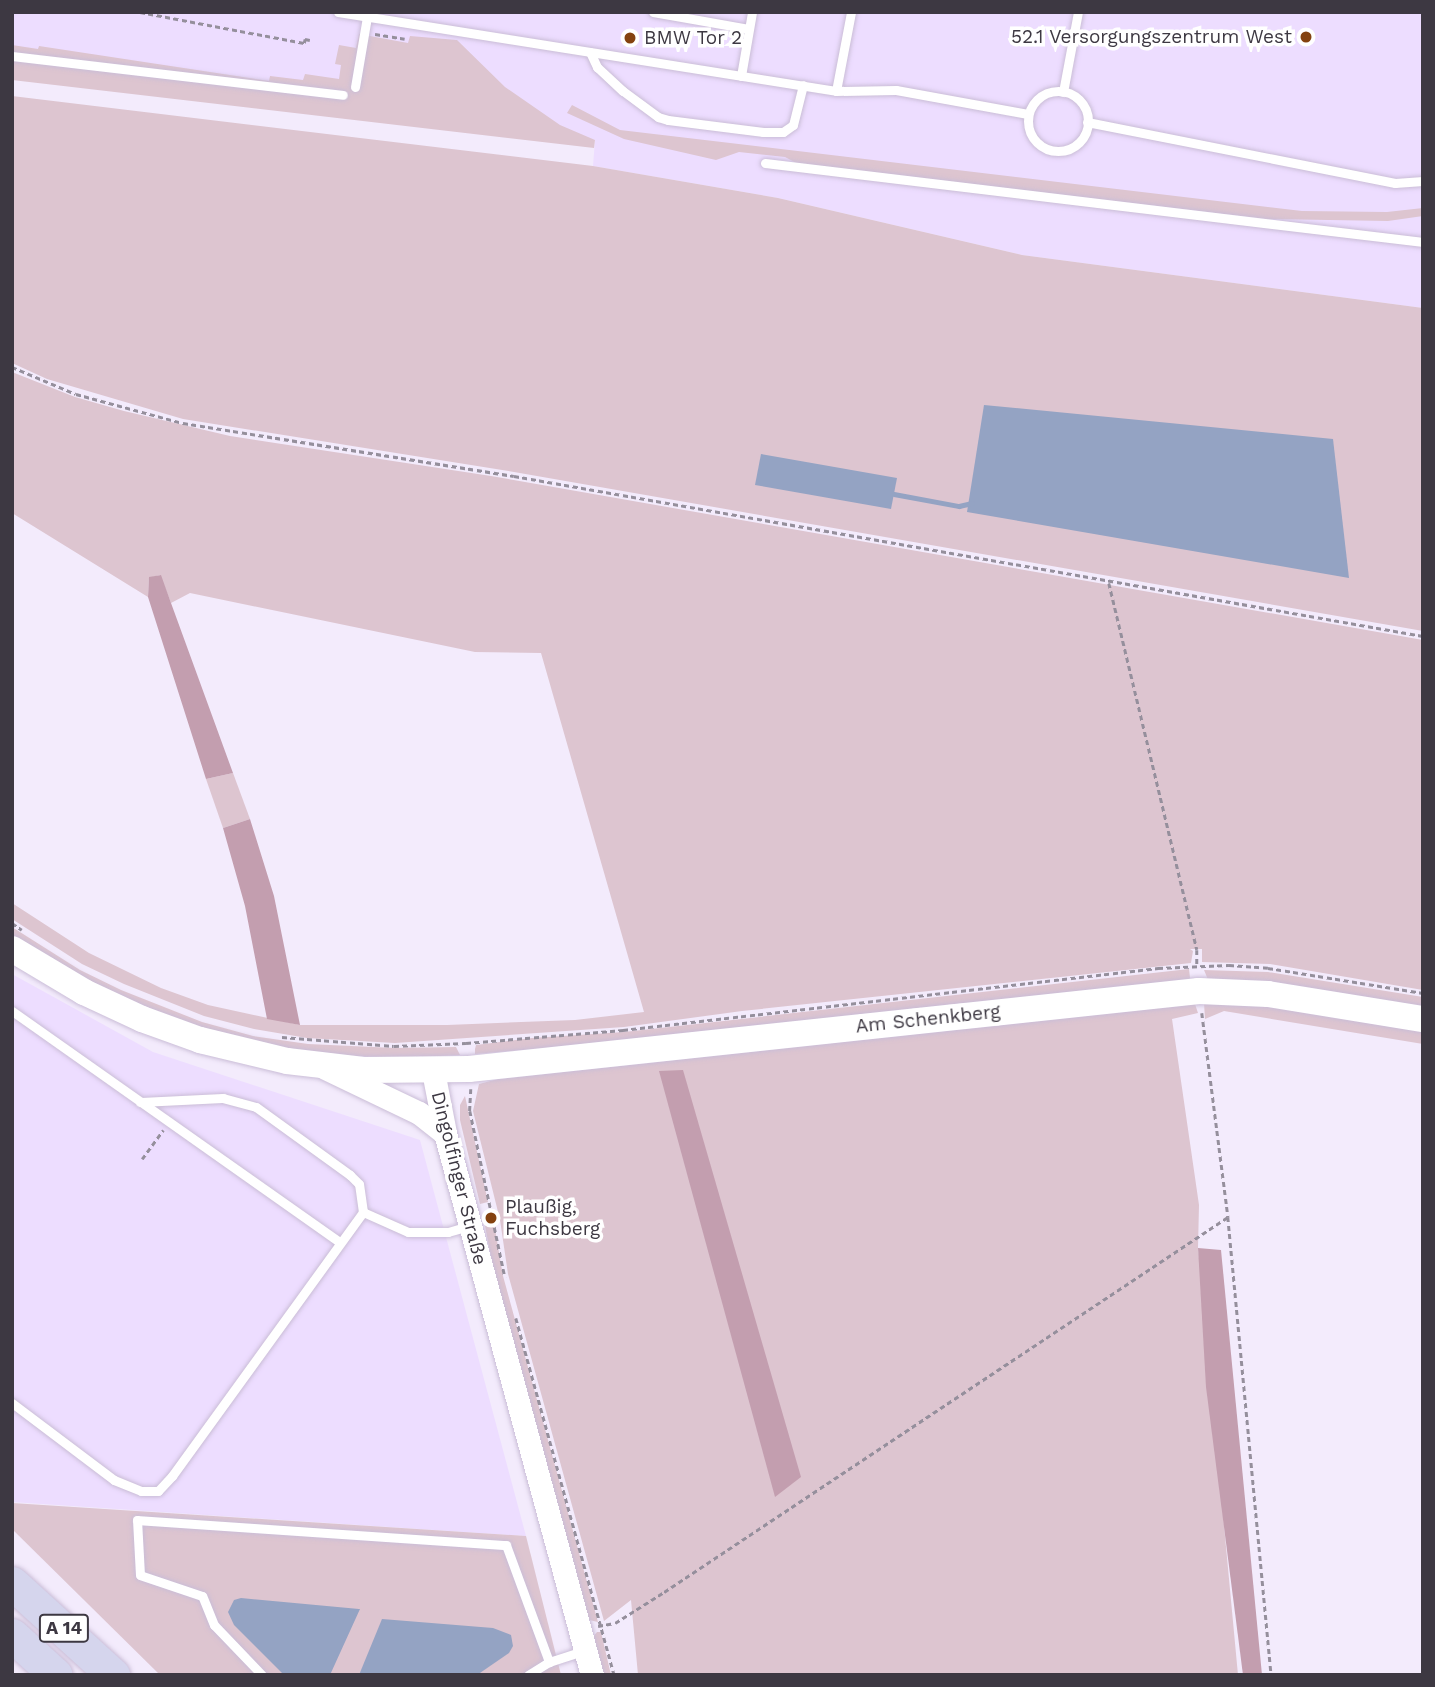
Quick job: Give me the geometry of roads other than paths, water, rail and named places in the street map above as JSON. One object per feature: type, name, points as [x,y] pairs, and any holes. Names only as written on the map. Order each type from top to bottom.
[{"type":"highway","name":"A 14","points":[[12,1583],[113,1675]]},
{"type":"highway","name":"A 14","points":[[12,1634],[56,1675]]},
{"type":"main road","name":"Dingolfinger Straße","points":[[20,942],[84,992],[142,1019],[247,1053],[321,1066],[433,1071]]},
{"type":"main road","name":"Am Schenkberg","points":[[433,1071],[469,1069],[1198,979],[1268,994],[1423,1019]]},
{"type":"street","points":[[321,1066],[419,1113],[445,1133]]},
{"type":"street","name":"Dingolfinger Straße","points":[[433,1071],[445,1133],[590,1635],[592,1675]]},
{"type":"lane","points":[[338,12],[836,91],[896,90],[1028,114]]},
{"type":"lane","points":[[653,12],[749,29]]},
{"type":"lane","points":[[741,76],[752,12]]},
{"type":"lane","points":[[836,91],[851,12]]},
{"type":"lane","points":[[1063,92],[1078,12]]},
{"type":"lane","points":[[355,87],[367,17]]},
{"type":"lane","points":[[590,52],[597,67],[623,91],[658,117],[667,120],[783,132],[793,125],[803,85]]},
{"type":"lane","points":[[12,56],[343,95]]},
{"type":"lane","points":[[1056,91],[1078,99],[1084,107],[1087,122],[1082,140],[1056,152],[1045,149],[1033,138],[1028,114],[1040,96],[1056,91]]},
{"type":"lane","points":[[1087,122],[1395,183],[1423,181]]},
{"type":"lane","points":[[765,163],[1423,242]]},
{"type":"lane","points":[[12,1011],[340,1242]]},
{"type":"lane","points":[[12,1403],[114,1480],[142,1491],[158,1491],[172,1476],[363,1212],[359,1184],[350,1175],[256,1107],[223,1098],[140,1102]]},
{"type":"lane","points":[[363,1212],[408,1233],[448,1232],[471,1226]]},
{"type":"lane","points":[[262,1675],[214,1625],[202,1596],[141,1575],[137,1520],[506,1545],[548,1662]]},
{"type":"lane","points":[[528,1675],[590,1635]]},
{"type":"water","points":[[984,405],[1333,439],[1349,578],[967,512]]},
{"type":"water","points":[[761,454],[897,478],[891,509],[755,485]]},
{"type":"water","points":[[241,1598],[360,1609],[330,1675],[284,1675],[234,1625],[228,1612],[234,1600]]},
{"type":"water","points":[[382,1619],[493,1628],[511,1635],[513,1646],[509,1653],[477,1675],[359,1675]]},
{"type":"waterway","points":[[894,494],[959,506],[972,503]]},
{"type":"place","name":"52.1 Versorgungszentrum West","points":[[1306,37]]},
{"type":"place","name":"BMW Tor 2","points":[[630,38]]},
{"type":"place","name":"Plaußig, Fuchsberg","points":[[491,1218]]}]
